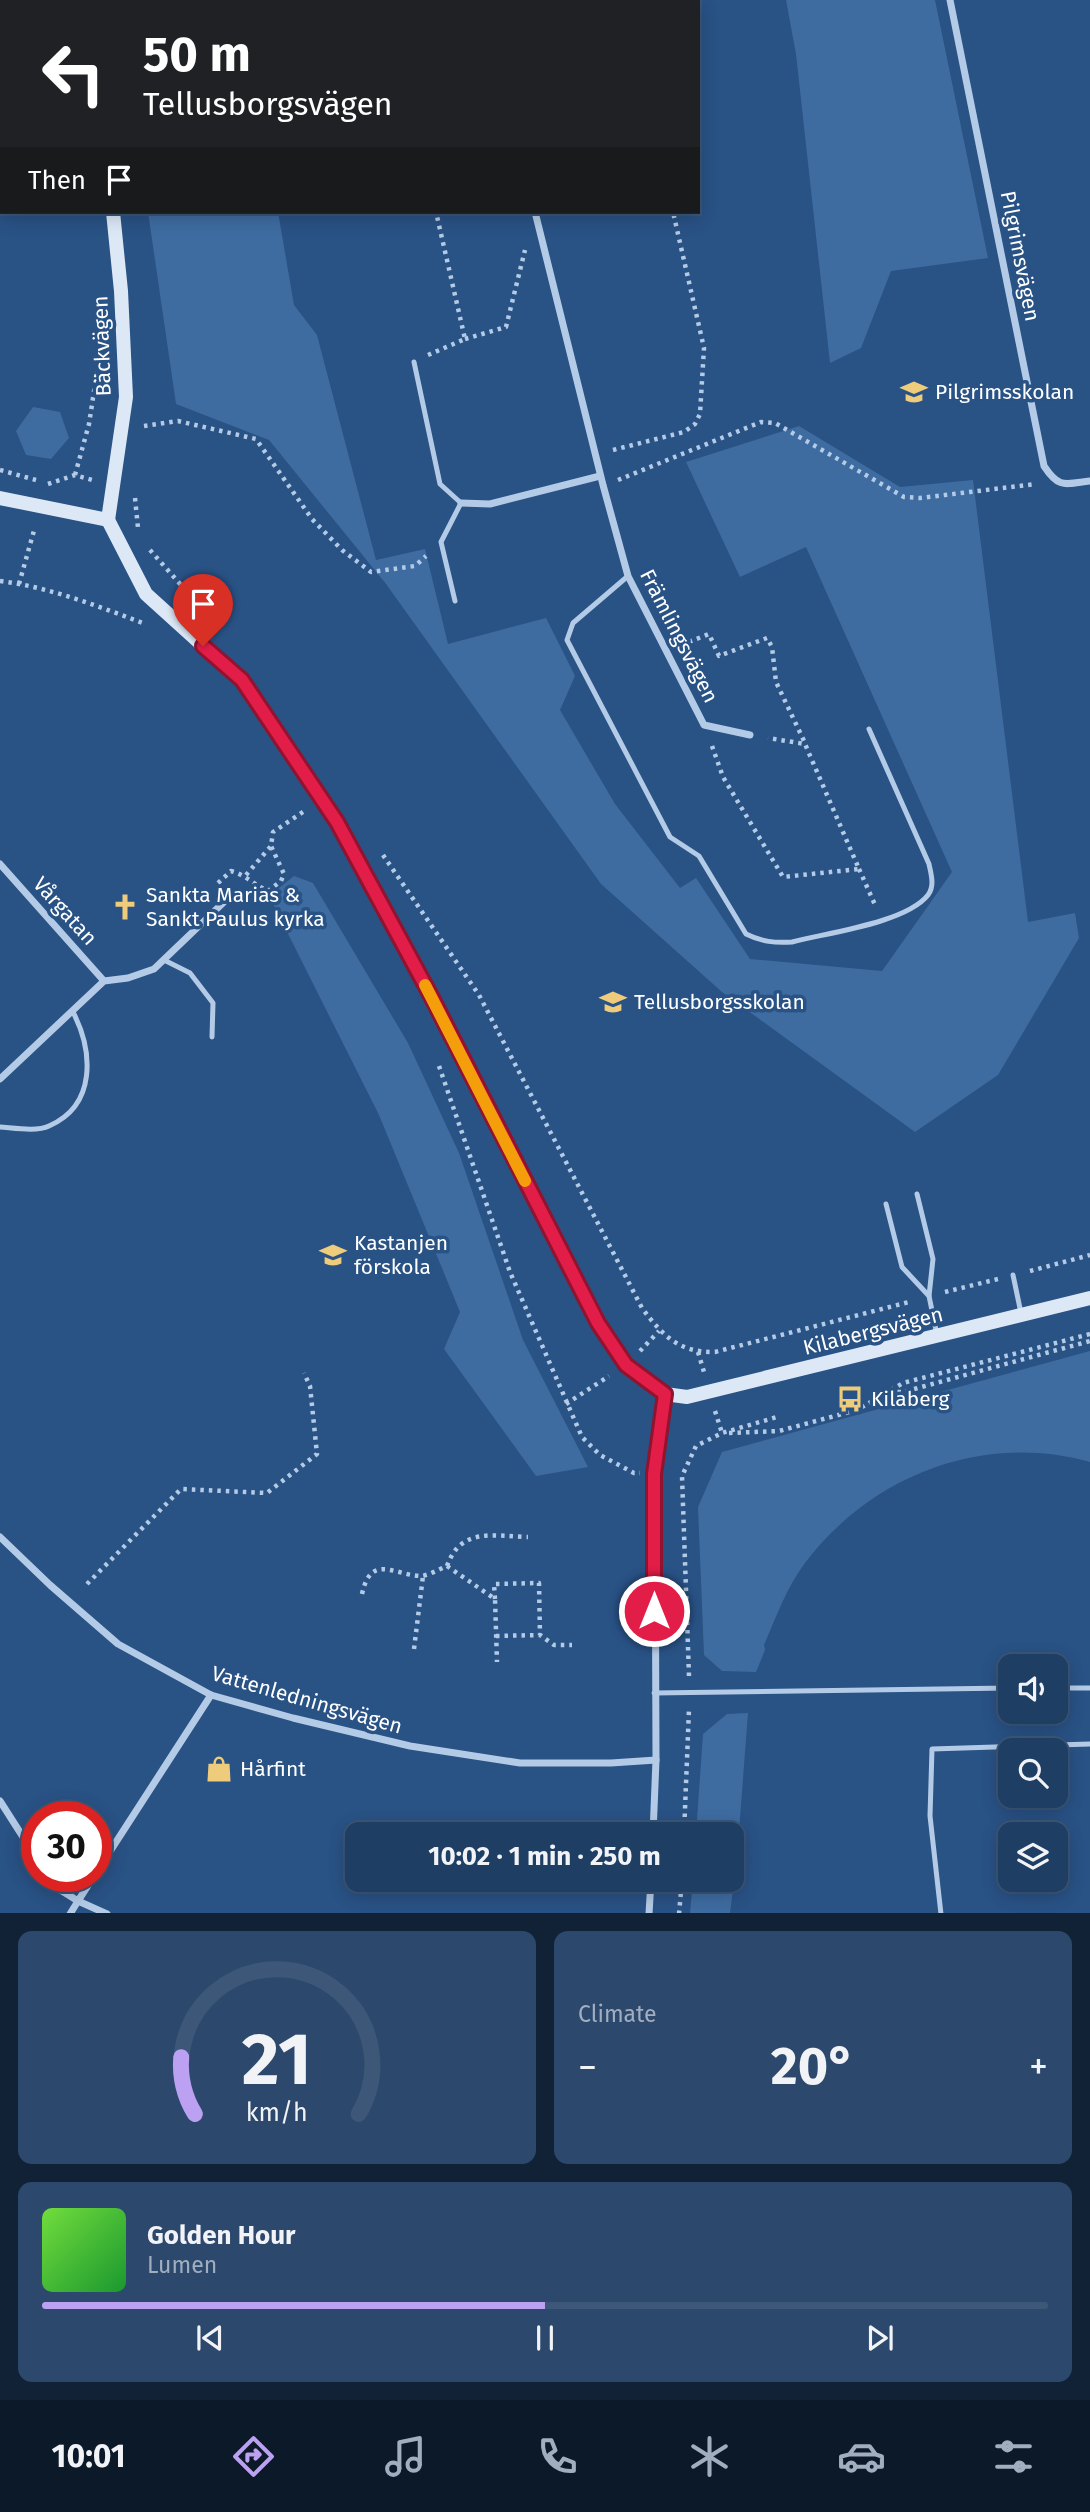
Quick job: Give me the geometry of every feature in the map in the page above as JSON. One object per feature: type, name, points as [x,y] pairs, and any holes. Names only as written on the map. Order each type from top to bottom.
[{"type":"street","name":"Pilgrimsvägen","points":[[950,0],[1044,466],[1054,480]]},
{"type":"street","name":"Bäckvägen","points":[[108,520],[126,397],[121,291],[113,214]]},
{"type":"street","name":"Främlingsvägen","points":[[535,214],[600,476],[628,576],[704,725],[750,735]]},
{"type":"street","points":[[461,503],[490,504],[600,476]]},
{"type":"street","points":[[1054,480],[1065,484],[1090,481]]},
{"type":"street","points":[[0,500],[108,520],[145,594],[242,680],[337,822],[437,1008],[598,1323],[626,1365],[665,1394],[654,1474],[656,1760],[653,1822]]},
{"type":"street","name":"Vårgatan","points":[[0,864],[104,981]]},
{"type":"street","points":[[0,1079],[104,981],[128,978],[154,970],[224,902]]},
{"type":"street","name":"Kilabergsvägen","points":[[665,1394],[687,1397],[710,1392],[1090,1298]]},
{"type":"street","name":"Vattenledningsvägen","points":[[0,1537],[118,1644],[211,1695],[410,1746],[506,1761],[611,1763],[656,1760]]},
{"type":"street","points":[[112,1849],[211,1695]]},
{"type":"street","points":[[0,1801],[21,1834]]},
{"type":"street","points":[[64,1892],[107,1913]]},
{"type":"street","points":[[70,1913],[84,1892]]},
{"type":"street","points":[[649,1913],[650,1892]]},
{"type":"lane","points":[[414,362],[440,484],[461,503],[441,542],[455,601]]},
{"type":"lane","points":[[628,576],[573,623],[567,640],[670,837],[699,856],[746,934],[758,940],[775,943],[792,942],[898,916],[928,895],[933,882],[929,864],[869,729]]},
{"type":"lane","points":[[163,960],[190,973],[213,1003],[212,1037]]},
{"type":"lane","points":[[0,1127],[48,1127],[74,1109],[87,1082],[88,1052],[73,1012]]},
{"type":"lane","points":[[917,1194],[933,1259],[929,1296],[937,1336]]},
{"type":"lane","points":[[886,1204],[902,1267],[929,1296]]},
{"type":"lane","points":[[1013,1275],[1021,1315]]},
{"type":"lane","points":[[654,1692],[998,1688]]},
{"type":"lane","points":[[1068,1688],[1090,1688]]},
{"type":"lane","points":[[941,1913],[930,1816],[932,1749],[1090,1744]]},
{"type":"path","points":[[436,214],[465,339]]},
{"type":"path","points":[[595,454],[684,432],[695,424],[700,414],[704,348],[673,214]]},
{"type":"path","points":[[414,362],[465,339],[506,327],[526,245],[542,241]]},
{"type":"path","points":[[0,470],[49,484],[75,475],[89,424],[101,341]]},
{"type":"path","points":[[141,439],[143,413]]},
{"type":"path","points":[[143,426],[178,421],[256,439],[312,519],[342,550],[371,572],[415,566]]},
{"type":"path","points":[[603,485],[761,422],[775,423],[904,497],[920,498],[1054,480]]},
{"type":"path","points":[[19,583],[49,484]]},
{"type":"path","points":[[135,494],[140,540]]},
{"type":"path","points":[[148,548],[219,627]]},
{"type":"path","points":[[0,581],[19,583],[97,606],[155,627]]},
{"type":"path","points":[[666,650],[709,634],[719,656],[767,638],[772,647],[776,682],[874,902]]},
{"type":"path","points":[[704,725],[723,777],[783,877],[859,869]]},
{"type":"path","points":[[750,735],[805,744]]},
{"type":"path","points":[[246,875],[271,846],[273,832],[307,810],[299,799]]},
{"type":"path","points":[[218,883],[231,871],[246,875],[256,886],[268,891],[281,881],[284,874],[271,846]]},
{"type":"path","points":[[379,849],[479,995],[642,1308],[659,1331],[683,1347],[698,1352],[715,1352],[1090,1255]]},
{"type":"path","points":[[439,1063],[510,1272],[582,1437],[600,1455],[611,1461],[634,1472],[654,1474]]},
{"type":"path","points":[[722,1433],[779,1431],[857,1410],[903,1382],[1090,1334]]},
{"type":"path","points":[[872,1392],[902,1392],[1090,1341]]},
{"type":"path","points":[[87,1584],[181,1489],[267,1493],[317,1454],[310,1386],[304,1373]]},
{"type":"path","points":[[685,1822],[690,1693],[682,1476],[696,1446],[722,1433],[777,1417]]},
{"type":"path","points":[[362,1594],[365,1580],[374,1571],[387,1568],[423,1576],[447,1566],[452,1552],[466,1539],[487,1536],[528,1537]]},
{"type":"path","points":[[447,1566],[495,1599]]},
{"type":"path","points":[[414,1649],[423,1576]]},
{"type":"path","points":[[498,1662],[494,1584],[539,1583],[540,1636]]},
{"type":"path","points":[[496,1636],[540,1636],[554,1645],[572,1645]]},
{"type":"path","points":[[679,1913],[681,1892]]},
{"type":"shaded area","points":[[786,0],[935,0],[988,258],[891,271],[861,348],[830,363],[796,54]]},
{"type":"shaded area","points":[[148,214],[278,214],[294,305],[317,335],[376,560],[425,549],[448,644],[546,618],[575,676],[560,710],[615,804],[680,888],[696,878],[750,959],[882,971],[952,872],[806,547],[740,577],[686,462],[799,426],[900,487],[973,480],[1028,922],[1075,913],[1079,938],[998,1075],[915,1132],[722,992],[601,884],[386,584],[269,440],[176,404]]},
{"type":"shaded area","points":[[33,407],[60,412],[69,438],[51,459],[26,455],[16,431]]},
{"type":"shaded area","points":[[294,876],[313,883],[408,1043],[459,1153],[523,1340],[588,1467],[536,1476],[444,1349],[460,1312],[379,1115],[269,896]]},
{"type":"shaded area","points":[[1090,1351],[1090,1462],[1049,1454],[1009,1453],[970,1458],[932,1469],[896,1485],[862,1506],[832,1532],[805,1563],[782,1602],[756,1672],[722,1671],[704,1655],[698,1507],[722,1452]]},
{"type":"shaded area","points":[[748,1713],[740,1822],[697,1822],[703,1734],[727,1714]]},
{"type":"shaded area","points":[[692,1892],[733,1892],[730,1913],[690,1913]]},
{"type":"slow traffic","points":[[425,985],[525,1181]]},
{"type":"place","name":"Pilgrimsskolan","points":[[914,392]]},
{"type":"place","name":"Sankta Marias & Sankt Paulus kyrka","points":[[125,907]]},
{"type":"place","name":"Tellusborgsskolan","points":[[613,1002]]},
{"type":"place","name":"Kastanjen förskola","points":[[333,1255]]},
{"type":"place","name":"Kilaberg","points":[[850,1399]]},
{"type":"place","name":"Hårfint","points":[[219,1769]]},
{"type":"route","points":[[203,646],[242,680],[337,822],[431,996],[598,1323],[626,1365],[665,1394],[654,1474],[654,1611]]}]
